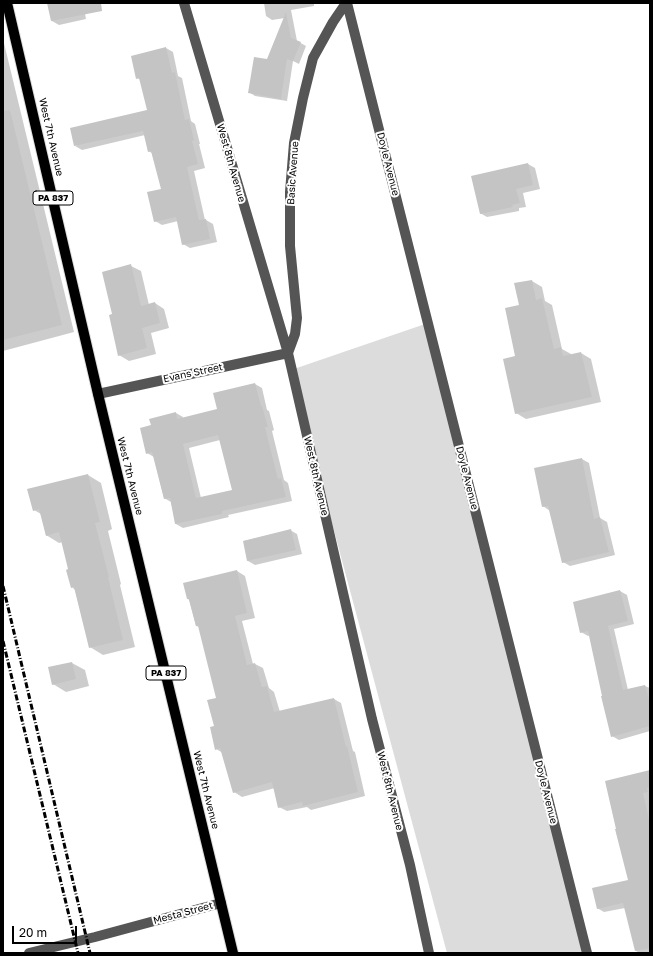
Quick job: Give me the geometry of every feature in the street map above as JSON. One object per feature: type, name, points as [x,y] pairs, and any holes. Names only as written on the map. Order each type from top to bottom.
[{"type":"main road","name":"West 7th Avenue","points":[[7,3],[98,394],[233,953]]},
{"type":"street","name":"West 8th Avenue","points":[[184,3],[288,353],[372,718],[408,858],[429,953]]},
{"type":"street","name":"Basic Avenue","points":[[288,353],[295,334],[298,318],[290,246],[290,192],[294,142],[312,58],[333,22],[347,3]]},
{"type":"street","name":"Doyle Avenue","points":[[347,3],[586,953]]},
{"type":"street","name":"Evans Street","points":[[98,394],[288,353]]},
{"type":"street","name":"Mesta Street","points":[[29,953],[221,903]]},
{"type":"shaded area","points":[[428,323],[588,953],[447,953],[291,370]]},
{"type":"building","points":[[47,3],[101,3],[102,11],[51,21]]},
{"type":"building","points":[[286,12],[291,38],[301,42],[293,61],[287,59],[281,99],[248,93],[254,57],[267,59]]},
{"type":"building","points":[[166,47],[172,73],[175,72],[185,120],[189,119],[194,140],[192,141],[198,164],[187,167],[199,220],[206,219],[210,239],[182,245],[176,217],[154,222],[147,192],[161,189],[151,151],[148,152],[143,131],[74,146],[70,128],[147,110],[139,78],[136,79],[131,56]]},
{"type":"building","points":[[10,110],[62,325],[3,340],[3,111]]},
{"type":"building","points":[[528,163],[533,185],[516,189],[520,203],[512,205],[513,207],[480,214],[471,176]]},
{"type":"building","points":[[131,264],[141,306],[155,302],[160,323],[142,328],[147,348],[118,356],[109,315],[112,314],[102,272]]},
{"type":"building","points":[[532,280],[536,300],[542,298],[554,349],[561,347],[563,356],[581,352],[592,397],[515,414],[503,359],[515,356],[505,308],[519,305],[514,283]]},
{"type":"building","points":[[255,383],[268,427],[265,427],[278,479],[281,478],[286,497],[222,511],[222,514],[175,524],[170,498],[164,499],[152,452],[146,454],[140,428],[151,425],[149,419],[176,412],[177,419],[217,409],[213,393]],"holes":[[[218,435],[232,490],[196,498],[183,444]]]},
{"type":"building","points":[[582,458],[594,519],[600,517],[609,552],[562,563],[548,506],[542,507],[534,468]]},
{"type":"building","points":[[88,474],[100,522],[95,523],[123,640],[89,648],[74,587],[71,588],[66,570],[68,569],[59,532],[46,536],[39,509],[33,511],[27,489]]},
{"type":"building","points":[[291,529],[296,550],[247,561],[243,541]]},
{"type":"building","points":[[237,570],[247,613],[235,616],[247,665],[255,663],[262,687],[267,686],[274,712],[334,698],[358,792],[303,806],[302,802],[278,808],[272,782],[233,793],[220,748],[215,750],[210,727],[214,726],[207,700],[216,698],[198,626],[196,626],[183,583]]},
{"type":"building","points":[[620,590],[628,621],[608,626],[623,690],[645,685],[650,703],[650,726],[611,737],[588,631],[580,633],[573,602]]},
{"type":"building","points":[[72,662],[76,679],[52,685],[48,667]]},
{"type":"building","points":[[650,770],[650,787],[647,788],[648,792],[643,793],[650,824],[650,948],[635,951],[623,903],[597,909],[592,888],[628,880],[605,781]]},
{"type":"railway","points":[[3,586],[90,953]]},
{"type":"railway","points":[[3,641],[78,953]]}]
